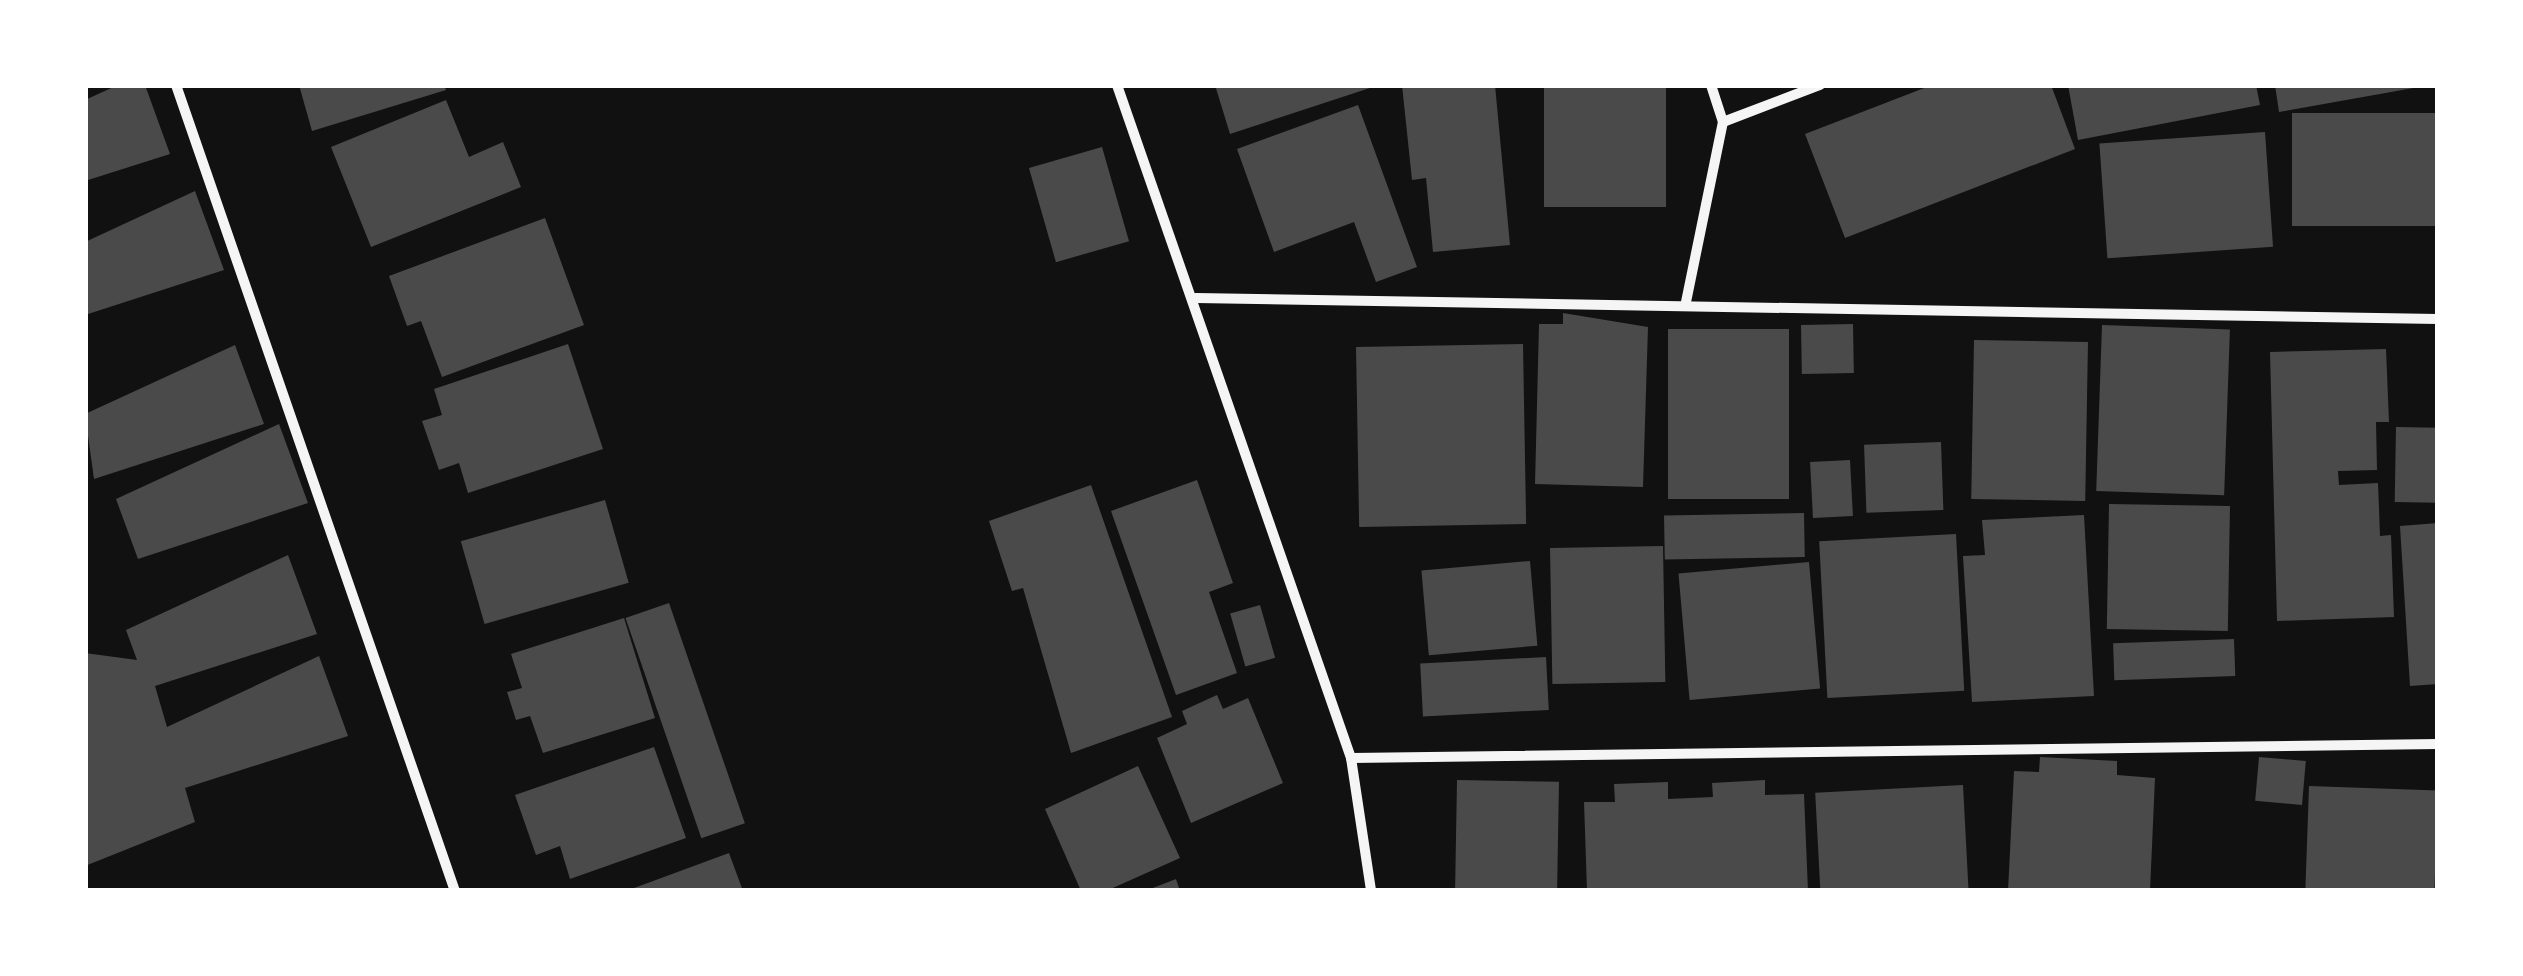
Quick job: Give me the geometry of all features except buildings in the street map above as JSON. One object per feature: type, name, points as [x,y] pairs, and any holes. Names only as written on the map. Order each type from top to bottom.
[{"type":"street","points":[[176,85],[455,891]]},
{"type":"street","points":[[1117,85],[1196,298],[1351,758],[1371,891]]},
{"type":"street","points":[[1686,302],[1723,122],[1711,85]]},
{"type":"street","points":[[1723,122],[1820,85]]},
{"type":"street","points":[[1196,298],[1686,302],[2438,319]]},
{"type":"street","points":[[1351,758],[2438,744]]}]
